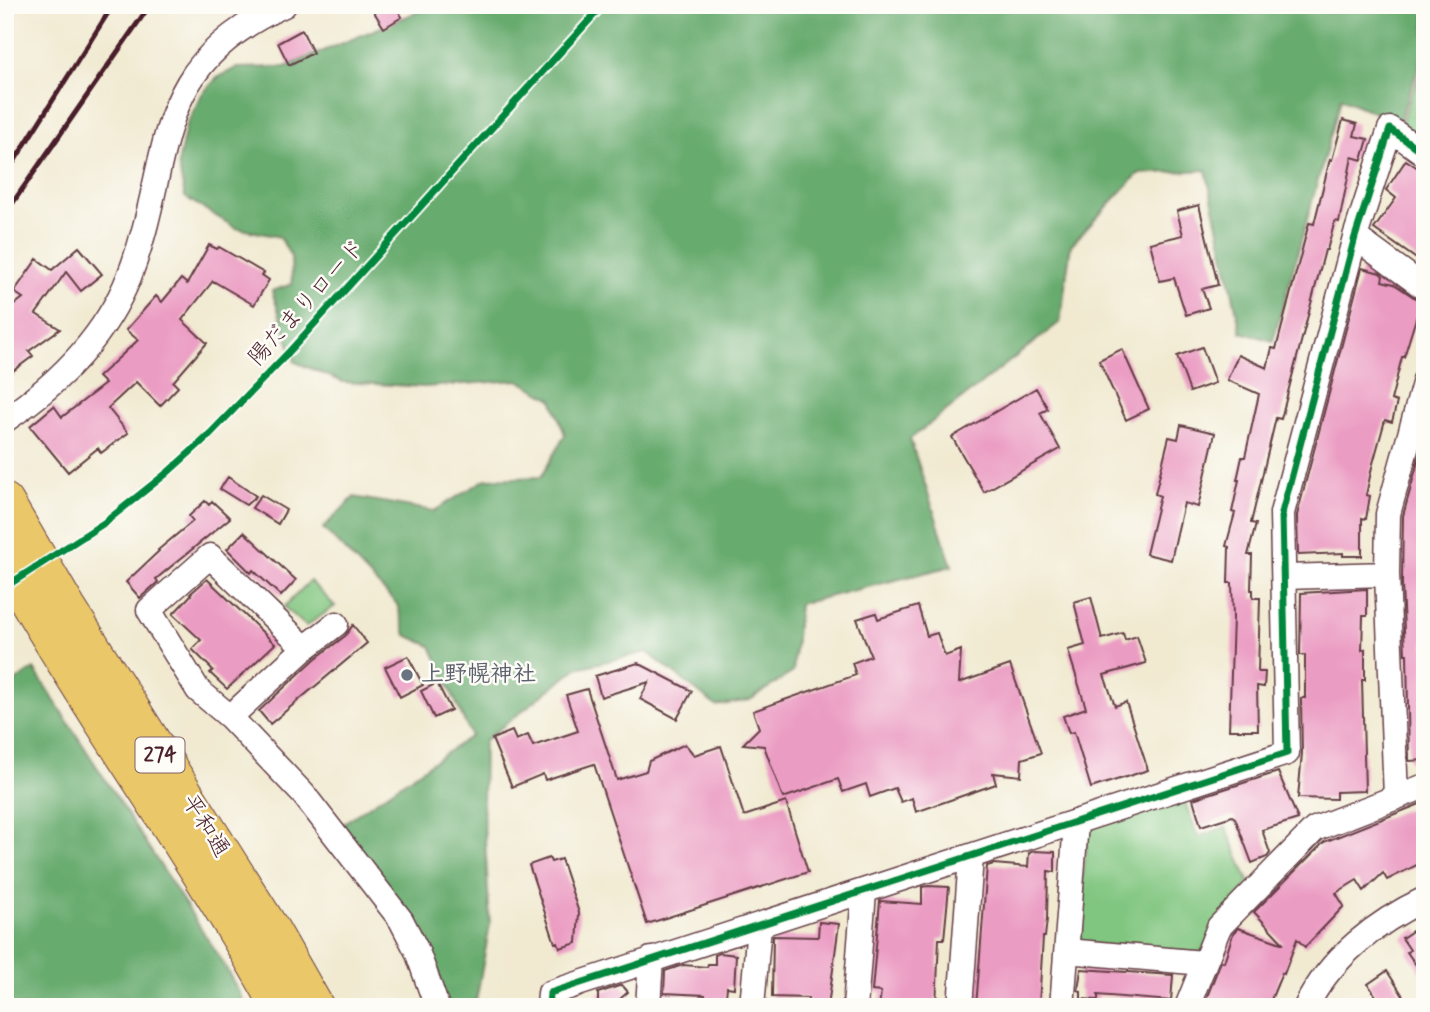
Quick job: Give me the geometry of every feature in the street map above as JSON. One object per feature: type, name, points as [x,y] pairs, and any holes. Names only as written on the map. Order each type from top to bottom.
[{"type":"highway","name":"平和通","points":[[5,502],[69,611],[271,930],[315,1007]]},
{"type":"highway","name":"平和通","points":[[5,560],[54,644],[245,946],[280,1007]]},
{"type":"street","points":[[5,419],[43,392],[79,357],[101,330],[120,296],[143,234],[172,116],[197,68],[231,34],[284,5]]},
{"type":"street","points":[[549,1007],[550,993],[1287,753],[1282,513],[1355,237],[1390,129],[1425,154]]},
{"type":"street","points":[[1355,237],[1425,288]]},
{"type":"street","points":[[1396,797],[1387,574],[1388,514],[1425,380]]},
{"type":"street","points":[[305,648],[210,556],[149,610],[198,690],[230,717],[304,795],[401,920],[417,951],[437,1007]]},
{"type":"street","points":[[1285,577],[1387,574]]},
{"type":"street","points":[[230,717],[305,648],[336,624]]},
{"type":"street","points":[[1187,1007],[1219,927],[1315,829],[1425,786]]},
{"type":"street","points":[[1062,1007],[1076,823]]},
{"type":"street","points":[[960,1007],[971,857]]},
{"type":"street","points":[[855,1007],[864,892]]},
{"type":"street","points":[[1306,1007],[1346,951],[1404,909],[1425,899]]},
{"type":"street","points":[[752,1007],[758,926]]},
{"type":"street","points":[[1067,951],[1203,963]]},
{"type":"street","points":[[648,1007],[651,960]]},
{"type":"green space","points":[[434,5],[530,5],[535,8],[537,5],[1425,5],[1425,50],[1398,123],[1341,98],[1273,341],[1241,332],[1206,170],[1138,174],[1071,245],[1060,322],[910,439],[952,566],[799,604],[793,672],[750,700],[716,706],[647,652],[577,668],[484,741],[483,804],[490,925],[475,1007],[448,1007],[341,825],[471,736],[431,646],[406,635],[397,604],[323,528],[354,497],[434,511],[486,479],[541,477],[565,435],[552,399],[518,380],[424,387],[343,382],[295,362],[272,291],[292,284],[291,257],[280,237],[236,228],[185,197],[178,164],[186,126],[202,94],[217,78],[236,68],[285,67]]},
{"type":"green space","points":[[1425,59],[1425,144],[1400,126]]},
{"type":"green space","points":[[310,581],[335,606],[306,626],[284,607]]},
{"type":"green space","points":[[34,669],[223,963],[247,1007],[5,1007],[5,687]]},
{"type":"green space","points":[[1183,797],[1198,837],[1226,827],[1249,882],[1200,954],[1076,943],[1088,828]]},
{"type":"building","points":[[386,5],[395,5],[402,17],[384,28],[374,12]]},
{"type":"building","points":[[302,30],[313,53],[289,65],[278,43]]},
{"type":"building","points":[[1343,120],[1357,124],[1354,136],[1368,139],[1362,160],[1352,157],[1339,222],[1335,221],[1325,250],[1281,419],[1276,418],[1251,523],[1256,524],[1248,555],[1252,555],[1251,590],[1253,598],[1260,598],[1258,672],[1265,672],[1264,687],[1257,686],[1258,730],[1229,730],[1233,618],[1232,583],[1228,583],[1229,547],[1226,546],[1235,513],[1232,512],[1237,480],[1259,394],[1227,380],[1238,355],[1267,368],[1272,348],[1276,349],[1309,223],[1314,224]]},
{"type":"building","points":[[1406,160],[1425,173],[1425,265],[1374,229],[1396,198],[1386,190]]},
{"type":"building","points":[[1199,205],[1218,285],[1202,289],[1209,308],[1186,315],[1174,278],[1160,281],[1150,243],[1183,235],[1177,211]]},
{"type":"building","points":[[209,245],[217,249],[219,247],[264,273],[262,275],[269,280],[254,305],[213,281],[182,320],[207,343],[173,382],[178,387],[160,406],[136,382],[108,408],[128,433],[101,453],[98,448],[68,472],[30,426],[54,406],[62,417],[105,384],[98,377],[138,340],[126,330],[156,296],[162,302],[181,279],[187,284]]},
{"type":"building","points":[[79,247],[102,274],[81,291],[66,272],[36,314],[60,329],[29,351],[33,356],[5,377],[5,312],[23,298],[14,292],[37,259],[52,270]]},
{"type":"building","points":[[1362,268],[1380,273],[1383,276],[1382,281],[1394,284],[1421,302],[1391,400],[1397,402],[1392,422],[1385,420],[1372,467],[1366,495],[1370,496],[1366,519],[1362,518],[1362,556],[1343,556],[1343,553],[1298,555],[1297,515]]},
{"type":"building","points":[[1202,347],[1215,383],[1190,392],[1177,356]]},
{"type":"building","points":[[1122,349],[1149,409],[1126,420],[1099,360]]},
{"type":"building","points":[[1036,388],[1048,409],[1040,413],[1060,449],[984,492],[952,437]]},
{"type":"building","points":[[1181,425],[1215,433],[1198,507],[1184,503],[1171,560],[1146,554],[1160,496],[1155,494],[1169,437],[1178,439]]},
{"type":"building","points":[[1423,443],[1425,760],[1409,761],[1407,654],[1402,584],[1403,516]]},
{"type":"building","points":[[228,477],[256,496],[246,505],[220,489]]},
{"type":"building","points":[[261,495],[286,510],[278,524],[252,508]]},
{"type":"building","points":[[205,501],[209,505],[212,501],[230,518],[156,579],[158,582],[140,598],[126,582],[158,550],[193,521],[189,516]]},
{"type":"building","points":[[244,532],[296,580],[281,596],[253,570],[251,573],[227,549]]},
{"type":"building","points":[[207,579],[275,644],[227,689],[210,673],[213,670],[192,649],[201,640],[173,614]]},
{"type":"building","points":[[1367,589],[1367,616],[1363,616],[1362,650],[1365,649],[1365,680],[1362,680],[1365,791],[1336,792],[1336,799],[1298,798],[1302,753],[1301,698],[1305,698],[1305,655],[1300,655],[1301,593]]},
{"type":"building","points":[[1091,597],[1102,639],[1123,633],[1125,640],[1137,636],[1146,663],[1104,675],[1115,706],[1126,702],[1148,770],[1091,788],[1074,732],[1069,733],[1063,716],[1086,708],[1068,650],[1085,645],[1074,602]]},
{"type":"building","points":[[918,606],[927,636],[937,633],[945,656],[961,650],[959,683],[1010,665],[1041,753],[1022,759],[1021,776],[993,773],[996,784],[916,812],[912,798],[901,802],[895,788],[870,797],[866,784],[843,792],[838,779],[783,798],[764,746],[743,744],[759,728],[753,711],[856,675],[852,663],[871,656],[857,619],[876,613],[878,619]]},
{"type":"building","points":[[353,625],[367,643],[270,724],[259,711],[315,659],[345,636]]},
{"type":"building","points":[[408,656],[423,685],[400,697],[385,667]]},
{"type":"building","points":[[638,663],[692,691],[677,719],[640,699],[649,682],[601,697],[595,676]]},
{"type":"building","points":[[437,683],[451,710],[434,718],[421,691]]},
{"type":"building","points":[[587,689],[617,780],[646,771],[649,761],[685,744],[694,755],[721,746],[744,816],[786,802],[808,872],[647,924],[594,764],[545,780],[543,774],[512,787],[492,739],[512,731],[516,740],[528,735],[533,746],[578,731],[566,695]]},
{"type":"building","points":[[1278,772],[1298,819],[1262,830],[1270,853],[1252,863],[1235,818],[1232,816],[1201,826],[1193,799]]},
{"type":"building","points":[[1425,802],[1425,861],[1387,880],[1383,873],[1364,891],[1357,880],[1336,893],[1344,906],[1305,947],[1297,939],[1268,1007],[1203,1007],[1221,961],[1224,962],[1233,934],[1238,928],[1284,944],[1254,912],[1324,842]]},
{"type":"building","points":[[1055,852],[1055,872],[1048,871],[1047,919],[1043,937],[1039,1005],[1001,1002],[1001,1007],[976,1007],[987,866],[994,864],[1028,867],[1029,853]]},
{"type":"building","points":[[549,858],[551,862],[561,859],[579,913],[577,943],[560,948],[558,943],[555,943],[529,865]]},
{"type":"building","points":[[922,887],[949,887],[944,939],[939,939],[936,1007],[879,1007],[881,992],[872,991],[880,901],[922,904]]},
{"type":"building","points":[[819,922],[839,924],[828,1007],[807,1007],[808,998],[772,997],[773,936],[818,937]]},
{"type":"building","points":[[1417,928],[1425,940],[1425,978],[1407,952],[1410,950],[1402,938]]},
{"type":"building","points":[[715,955],[736,955],[734,988],[727,987],[725,1007],[704,1007],[705,995],[664,993],[665,971],[683,965],[707,967],[708,964],[715,964]]},
{"type":"building","points":[[1081,969],[1173,975],[1171,1001],[1098,995],[1098,1000],[1081,999],[1081,991],[1078,990]]},
{"type":"building","points":[[1387,971],[1405,999],[1393,1007],[1383,1007],[1368,984]]},
{"type":"building","points":[[622,985],[628,992],[619,1000],[619,1007],[598,1007],[598,993]]},
{"type":"railway","points":[[5,176],[113,5]]},
{"type":"railway","points":[[5,214],[150,5]]},
{"type":"cycle path","name":"陽だまりロード","points":[[5,587],[104,523],[206,438],[288,353],[603,5]]},
{"type":"cycle path","points":[[549,1007],[550,993],[1287,753],[1282,513],[1355,237],[1390,129],[1425,154]]},
{"type":"place","name":"上野幌神社","points":[[407,675]]}]
